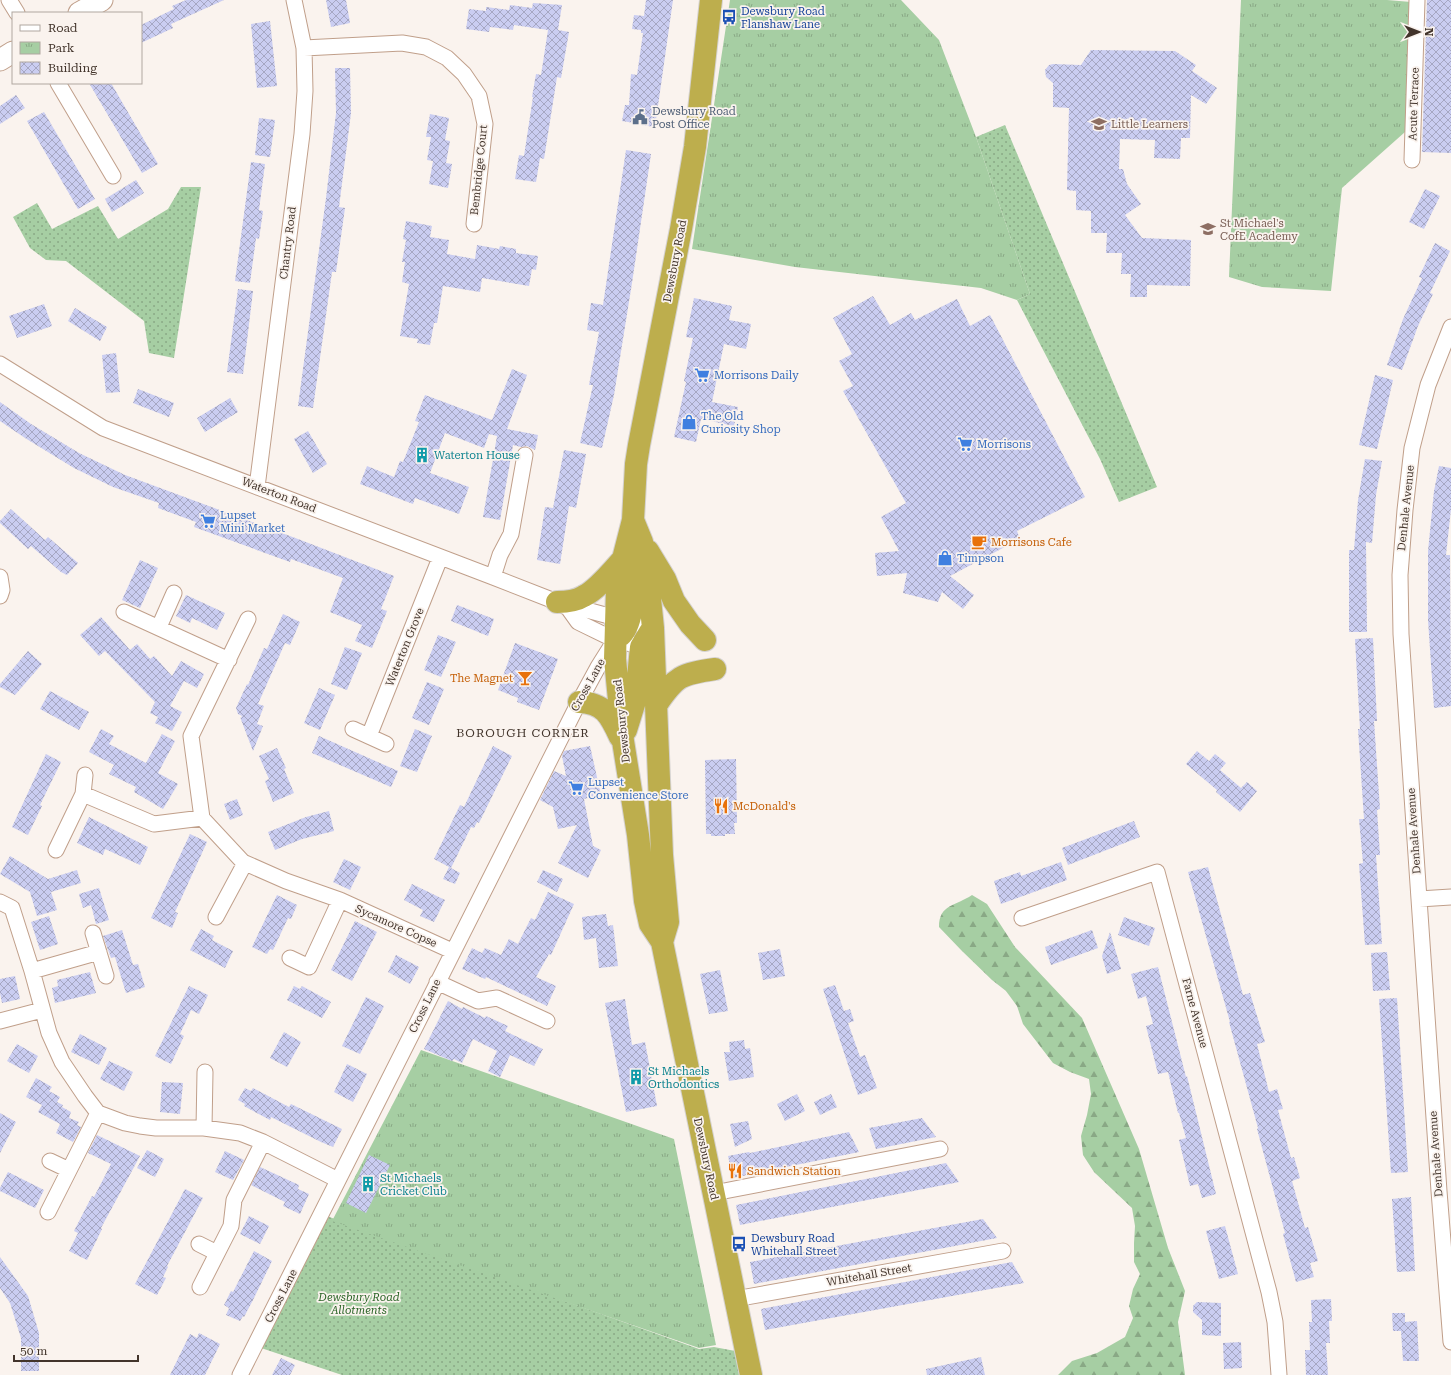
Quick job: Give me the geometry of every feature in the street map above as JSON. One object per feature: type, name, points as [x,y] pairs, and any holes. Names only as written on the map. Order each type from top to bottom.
[{"type":"highway","name":"Dewsbury Road","points":[[622,621],[617,589],[633,520],[636,464],[639,445],[681,229],[695,147],[711,0]]},
{"type":"highway","name":"Dewsbury Road","points":[[633,520],[642,542],[648,574],[653,628]]},
{"type":"highway","points":[[615,640],[623,634],[622,621],[632,606],[633,574],[636,556],[642,542]]},
{"type":"highway","points":[[642,542],[665,579],[674,601],[690,624],[705,640]]},
{"type":"highway","points":[[562,605],[585,596],[623,560]]},
{"type":"highway","points":[[623,741],[636,698],[653,628]]},
{"type":"highway","name":"Dewsbury Road","points":[[615,640],[615,659],[623,741],[638,834],[647,913],[650,924],[662,942],[751,1375]]},
{"type":"highway","name":"Dewsbury Road","points":[[647,648],[657,704],[662,855],[668,922],[662,942]]},
{"type":"highway","points":[[657,704],[668,687],[676,680],[695,672],[715,669]]},
{"type":"highway","points":[[578,702],[590,702],[603,708],[612,719],[623,741]]},
{"type":"main road","points":[[81,12],[102,0]]},
{"type":"main road","points":[[0,60],[12,53]]},
{"type":"street","points":[[9,0],[16,12]]},
{"type":"street","name":"Chantry Road","points":[[257,487],[302,134],[305,90],[304,48],[294,0]]},
{"type":"street","name":"Acute Terrace","points":[[1412,160],[1417,0]]},
{"type":"street","name":"Bembridge Court","points":[[304,48],[402,43],[426,47],[447,58],[464,74],[479,96],[485,124],[474,224]]},
{"type":"street","points":[[59,84],[113,176]]},
{"type":"street","name":"Denhale Avenue","points":[[1451,327],[1428,385],[1412,448],[1400,575],[1401,634],[1418,899],[1451,1342]]},
{"type":"street","name":"Waterton Road","points":[[0,364],[103,428],[493,577],[562,605],[583,609],[622,621],[653,628]]},
{"type":"street","points":[[493,577],[500,555],[511,534],[525,455]]},
{"type":"street","name":"Waterton Grove","points":[[369,736],[440,558]]},
{"type":"street","points":[[0,576],[2,590],[0,596]]},
{"type":"street","points":[[159,627],[174,593]]},
{"type":"street","name":"Waterton Road","points":[[562,605],[578,622],[615,640],[647,648]]},
{"type":"street","points":[[124,612],[229,660]]},
{"type":"street","points":[[83,794],[154,824],[202,818],[191,736],[248,619]]},
{"type":"street","name":"Cross Lane","points":[[240,1375],[578,702],[615,640]]},
{"type":"street","points":[[353,729],[386,744]]},
{"type":"street","points":[[56,850],[83,794],[85,775]]},
{"type":"street","name":"Sycamore Copse","points":[[202,818],[243,862],[286,881],[340,900],[452,951]]},
{"type":"street","points":[[216,917],[245,863]]},
{"type":"street","name":"Farne Avenue","points":[[1022,918],[1157,872],[1269,1292],[1275,1322],[1279,1375]]},
{"type":"street","points":[[1418,899],[1451,897]]},
{"type":"street","points":[[290,958],[309,967],[340,900]]},
{"type":"street","points":[[0,902],[12,908],[32,971],[49,1034],[62,1062],[98,1113],[140,1126],[156,1128],[204,1128],[240,1133],[263,1142],[338,1180]]},
{"type":"street","points":[[93,933],[106,976]]},
{"type":"street","points":[[32,971],[99,952]]},
{"type":"street","points":[[437,982],[478,1001],[497,998],[527,1020],[547,1021]]},
{"type":"street","points":[[0,1021],[42,1010]]},
{"type":"street","points":[[204,1128],[205,1072]]},
{"type":"street","points":[[48,1212],[98,1113]]},
{"type":"street","points":[[200,1287],[231,1226],[234,1200],[263,1142]]},
{"type":"street","points":[[714,1193],[940,1149]]},
{"type":"street","points":[[50,1160],[69,1170]]},
{"type":"street","points":[[199,1244],[217,1253]]},
{"type":"street","name":"Whitehall Street","points":[[735,1299],[1003,1251]]},
{"type":"green space","points":[[730,0],[901,0],[939,40],[976,137],[1030,294],[1017,300],[981,288],[795,267],[692,249]]},
{"type":"green space","points":[[1241,0],[1387,0],[1411,2],[1405,132],[1342,188],[1331,291],[1262,287],[1229,277]]},
{"type":"green space","points":[[1005,125],[1157,487],[1119,502],[1100,459],[1017,300],[1030,294],[976,137]]},
{"type":"green space","points":[[181,187],[201,187],[174,358],[149,353],[144,321],[66,261],[46,260],[30,248],[13,217],[37,203],[52,229],[98,206],[118,239],[168,209]]},
{"type":"green space","points":[[972,895],[987,904],[1015,947],[1082,1018],[1139,1149],[1168,1248],[1185,1291],[1178,1322],[1185,1375],[1058,1375],[1072,1361],[1097,1353],[1125,1337],[1133,1318],[1129,1306],[1133,1289],[1140,1274],[1134,1262],[1135,1226],[1132,1208],[1094,1172],[1083,1155],[1081,1136],[1091,1094],[1089,1079],[1070,1072],[1053,1063],[1023,1024],[1017,1006],[1006,991],[992,980],[939,927],[940,919],[945,910]]},
{"type":"green space","points":[[421,1050],[674,1139],[716,1345],[699,1348],[332,1221]]},
{"type":"green space","name":"Dewsbury Road Allotments","points":[[321,1214],[699,1349],[714,1347],[746,1353],[751,1375],[342,1375],[255,1346]]},
{"type":"building","points":[[186,0],[224,0],[171,24],[173,28],[142,43],[142,25],[174,9],[172,6]]},
{"type":"building","points":[[326,0],[346,0],[350,23],[331,27]]},
{"type":"building","points":[[646,0],[673,0],[655,127],[622,121],[625,105],[629,105],[631,74],[637,75],[643,33],[641,33],[641,30],[632,29],[634,15],[644,16]]},
{"type":"building","points":[[1427,0],[1451,0],[1451,153],[1422,152]]},
{"type":"building","points":[[533,3],[562,5],[558,30],[569,32],[561,78],[557,77],[544,159],[540,158],[536,182],[515,179],[519,155],[524,156],[536,74],[541,75],[548,30],[514,25],[513,30],[490,27],[489,32],[466,29],[469,9],[486,11],[486,7],[509,10],[510,5],[532,8]]},
{"type":"building","points":[[270,21],[277,86],[257,88],[251,24]]},
{"type":"building","points":[[1091,50],[1175,51],[1196,65],[1192,71],[1217,88],[1206,104],[1191,95],[1190,138],[1181,138],[1180,159],[1154,158],[1155,140],[1120,139],[1119,169],[1123,169],[1127,184],[1141,204],[1125,215],[1142,238],[1191,240],[1190,286],[1147,285],[1147,297],[1130,297],[1131,274],[1121,274],[1122,253],[1106,253],[1107,233],[1091,233],[1091,211],[1076,210],[1076,191],[1067,190],[1069,108],[1053,107],[1053,83],[1046,77],[1045,70],[1049,65],[1053,64],[1081,65]]},
{"type":"building","points":[[335,68],[350,68],[351,113],[339,207],[345,208],[336,272],[332,272],[313,408],[298,406],[336,113]]},
{"type":"building","points":[[90,84],[112,84],[158,164],[142,173]]},
{"type":"building","points":[[16,95],[25,108],[0,124],[0,106]]},
{"type":"building","points":[[44,112],[95,199],[78,209],[27,121]]},
{"type":"building","points":[[430,114],[449,118],[445,140],[450,141],[446,163],[452,164],[448,188],[429,184],[433,161],[427,160],[431,137],[426,137]]},
{"type":"building","points":[[259,118],[275,120],[270,157],[255,155]]},
{"type":"building","points":[[626,150],[651,154],[614,395],[602,448],[580,443],[593,385],[589,385],[599,332],[587,330],[591,303],[603,305]]},
{"type":"building","points":[[251,162],[265,164],[259,210],[263,211],[259,239],[256,238],[250,283],[235,281]]},
{"type":"building","points":[[136,180],[144,193],[112,212],[105,199]]},
{"type":"building","points":[[1425,189],[1440,196],[1424,229],[1409,222]]},
{"type":"building","points":[[406,221],[432,226],[430,237],[449,240],[447,254],[475,259],[477,245],[499,249],[500,246],[516,249],[516,253],[538,256],[536,270],[532,269],[529,286],[482,278],[480,292],[443,286],[437,323],[434,323],[430,345],[417,343],[418,339],[400,336],[409,284],[402,282],[405,262],[402,262],[406,240],[403,239]]},
{"type":"building","points":[[1435,243],[1450,251],[1430,293],[1433,294],[1418,326],[1402,370],[1387,365],[1403,319],[1422,278],[1419,277]]},
{"type":"building","points":[[238,289],[253,291],[243,374],[227,372]]},
{"type":"building","name":"Morrisons","points":[[873,296],[890,325],[911,313],[915,320],[957,299],[970,326],[990,315],[1085,497],[1017,531],[1020,539],[950,576],[974,595],[963,609],[942,592],[938,602],[903,593],[907,573],[877,576],[875,553],[899,551],[881,517],[906,503],[843,391],[853,386],[839,361],[852,354],[833,318]]},
{"type":"building","points":[[694,298],[732,306],[729,320],[751,324],[746,349],[724,344],[712,402],[738,407],[734,426],[701,419],[696,442],[674,437],[686,382],[684,381],[693,338],[686,337]]},
{"type":"building","points":[[44,304],[52,326],[17,338],[9,316]]},
{"type":"building","points":[[75,308],[107,327],[100,341],[68,321]]},
{"type":"building","points":[[116,353],[120,392],[106,393],[102,355]]},
{"type":"building","name":"Waterton House","points":[[512,369],[527,375],[507,429],[538,435],[535,450],[527,446],[521,447],[513,445],[500,520],[483,517],[497,436],[489,434],[484,448],[445,433],[430,473],[469,487],[459,514],[415,498],[413,504],[360,484],[367,466],[394,477],[400,461],[403,462],[419,422],[415,421],[425,395],[492,420]]},
{"type":"building","points":[[1375,375],[1393,380],[1377,449],[1359,445]]},
{"type":"building","points":[[138,389],[174,403],[169,417],[133,403]]},
{"type":"building","points":[[230,398],[238,412],[205,432],[197,418]]},
{"type":"building","points":[[0,402],[31,424],[79,453],[125,475],[394,576],[381,609],[387,611],[372,648],[355,641],[362,625],[330,612],[343,578],[291,559],[290,562],[194,527],[196,522],[158,508],[159,503],[113,487],[74,468],[0,421]]},
{"type":"building","points":[[308,431],[327,464],[313,473],[294,439]]},
{"type":"building","points":[[564,450],[586,454],[576,508],[569,506],[560,564],[537,560],[545,507],[553,508]]},
{"type":"building","points":[[1365,459],[1382,461],[1376,495],[1372,543],[1366,542],[1367,632],[1349,632],[1349,550],[1354,550],[1358,500]]},
{"type":"building","points":[[1439,466],[1451,468],[1451,509],[1446,555],[1450,555],[1451,706],[1434,708],[1428,620],[1428,551],[1434,491]]},
{"type":"building","points":[[11,509],[45,540],[48,537],[78,563],[67,575],[61,572],[31,546],[28,549],[0,523],[0,521]]},
{"type":"building","points":[[140,560],[158,568],[140,608],[122,600]]},
{"type":"building","points":[[186,595],[225,613],[217,630],[192,618],[190,623],[176,616]]},
{"type":"building","points":[[457,605],[494,619],[488,636],[451,621]]},
{"type":"building","points":[[283,614],[300,622],[290,645],[285,643],[258,704],[264,706],[257,724],[263,726],[253,751],[240,717],[241,718],[242,716],[238,714],[236,708],[264,648],[267,649]]},
{"type":"building","points":[[101,617],[130,650],[137,644],[150,659],[154,656],[172,676],[181,661],[204,674],[197,688],[184,681],[170,706],[182,712],[172,731],[155,723],[158,717],[150,713],[155,702],[105,651],[99,656],[80,635]]},
{"type":"building","points":[[438,635],[456,642],[441,677],[424,670]]},
{"type":"building","points":[[1373,638],[1377,721],[1374,721],[1380,809],[1377,810],[1380,855],[1376,855],[1382,944],[1365,945],[1359,864],[1363,863],[1359,819],[1364,819],[1358,729],[1360,729],[1355,639]]},
{"type":"building","name":"The Magnet","points":[[515,643],[558,659],[539,710],[517,702],[518,698],[498,690]]},
{"type":"building","points":[[345,647],[362,653],[347,690],[331,684]]},
{"type":"building","points":[[28,651],[42,664],[15,695],[0,687],[0,684]]},
{"type":"building","points":[[427,682],[444,689],[429,725],[412,718]]},
{"type":"building","points":[[319,688],[335,695],[320,730],[304,723]]},
{"type":"building","points":[[50,691],[89,712],[79,730],[40,709]]},
{"type":"building","points":[[101,729],[114,736],[109,744],[146,763],[162,734],[175,741],[158,773],[178,784],[163,809],[134,792],[136,787],[109,774],[114,765],[89,752]]},
{"type":"building","points":[[415,729],[432,736],[417,772],[400,766]]},
{"type":"building","points":[[319,736],[398,771],[391,787],[312,753]]},
{"type":"building","points":[[493,746],[512,756],[479,823],[477,822],[474,828],[471,827],[451,868],[434,859],[460,805],[464,807]]},
{"type":"building","points":[[590,746],[601,795],[584,799],[593,846],[601,850],[588,878],[558,863],[577,825],[558,829],[553,807],[540,800],[554,771],[566,776],[562,756],[564,751]]},
{"type":"building","points":[[277,748],[286,768],[284,769],[294,793],[273,802],[265,781],[269,779],[259,756]]},
{"type":"building","points":[[1197,751],[1209,761],[1215,754],[1226,763],[1220,770],[1241,788],[1247,782],[1257,791],[1240,812],[1186,764]]},
{"type":"building","points":[[46,754],[61,762],[40,805],[42,806],[28,835],[12,827]]},
{"type":"building","name":"McDonald's","points":[[736,759],[737,823],[734,823],[735,834],[711,836],[711,834],[706,834],[705,760]]},
{"type":"building","points":[[237,799],[243,815],[230,820],[224,804]]},
{"type":"building","points":[[329,811],[334,831],[302,839],[275,850],[268,832],[306,817]]},
{"type":"building","points":[[89,817],[148,847],[140,865],[105,849],[103,855],[77,843]]},
{"type":"building","points":[[1134,821],[1140,837],[1068,865],[1062,848]]},
{"type":"building","points":[[190,834],[207,842],[175,912],[178,913],[172,928],[151,918]]},
{"type":"building","points":[[10,856],[48,879],[77,870],[81,883],[51,892],[57,910],[37,916],[30,892],[0,874]]},
{"type":"building","points":[[344,859],[361,867],[350,890],[333,882]]},
{"type":"building","points":[[1061,862],[1067,880],[1001,904],[994,881],[1020,872],[1021,876]]},
{"type":"building","points":[[449,867],[460,873],[455,884],[443,879]]},
{"type":"building","points":[[1208,867],[1243,995],[1250,993],[1265,1042],[1257,1044],[1269,1092],[1277,1089],[1283,1109],[1278,1110],[1291,1158],[1294,1157],[1300,1178],[1292,1181],[1305,1228],[1308,1227],[1318,1261],[1310,1263],[1314,1277],[1296,1282],[1283,1234],[1285,1233],[1257,1129],[1258,1128],[1188,872]]},
{"type":"building","points":[[543,870],[563,879],[557,892],[537,882]]},
{"type":"building","points":[[412,884],[445,900],[434,922],[420,916],[423,910],[404,900]]},
{"type":"building","points":[[99,888],[109,920],[96,924],[91,905],[83,908],[79,894]]},
{"type":"building","points":[[548,892],[574,904],[551,955],[549,954],[536,977],[556,986],[547,1006],[486,977],[485,979],[462,969],[472,948],[482,953],[485,948],[501,955],[509,939],[518,944],[531,918],[535,920]]},
{"type":"building","points":[[277,895],[297,905],[291,919],[288,918],[273,950],[270,949],[267,954],[252,947]]},
{"type":"building","points":[[606,914],[608,926],[613,925],[618,966],[599,968],[596,938],[584,940],[582,917]]},
{"type":"building","points":[[49,916],[58,944],[40,950],[31,922]]},
{"type":"building","points":[[1124,917],[1155,928],[1149,946],[1118,935]]},
{"type":"building","points":[[355,921],[377,932],[352,981],[331,970]]},
{"type":"building","points":[[201,929],[214,936],[212,940],[233,951],[225,968],[190,950]]},
{"type":"building","points":[[122,930],[133,965],[138,964],[145,987],[126,993],[115,957],[111,958],[103,936]]},
{"type":"building","points":[[1092,930],[1098,948],[1051,965],[1045,947]]},
{"type":"building","points":[[1110,932],[1121,969],[1107,974],[1102,956]]},
{"type":"building","points":[[780,949],[785,976],[763,980],[758,953]]},
{"type":"building","points":[[1387,952],[1390,990],[1373,991],[1371,953]]},
{"type":"building","points":[[396,955],[419,967],[410,984],[388,972]]},
{"type":"building","points":[[1158,967],[1216,1194],[1202,1198],[1198,1184],[1190,1186],[1179,1140],[1186,1138],[1168,1072],[1158,1074],[1146,1026],[1153,1024],[1146,996],[1138,999],[1131,974]]},
{"type":"building","points":[[720,970],[728,1011],[709,1014],[700,974]]},
{"type":"building","points":[[90,972],[96,993],[55,1003],[52,988],[58,986],[57,980]]},
{"type":"building","points":[[15,976],[20,999],[2,1003],[0,979]]},
{"type":"building","points":[[835,985],[844,1011],[850,1009],[854,1021],[848,1023],[860,1057],[865,1055],[877,1088],[858,1095],[823,989]]},
{"type":"building","points":[[189,986],[208,995],[199,1014],[191,1010],[180,1034],[184,1036],[171,1064],[155,1056]]},
{"type":"building","points":[[294,986],[300,989],[302,986],[331,1002],[322,1018],[287,1000]]},
{"type":"building","points":[[366,997],[384,1006],[360,1054],[342,1046]]},
{"type":"building","points":[[1397,998],[1408,1172],[1391,1173],[1379,999]]},
{"type":"building","name":"St Michaels Orthodontics","points":[[625,999],[632,1045],[645,1042],[657,1106],[626,1112],[605,1003]]},
{"type":"building","points":[[448,1001],[462,1009],[463,1007],[485,1018],[486,1016],[508,1026],[505,1031],[543,1049],[534,1066],[510,1055],[500,1077],[488,1071],[497,1051],[473,1039],[462,1063],[454,1059],[452,1061],[424,1049]]},
{"type":"building","points":[[284,1032],[301,1042],[287,1067],[270,1058]]},
{"type":"building","points":[[80,1034],[107,1048],[99,1065],[71,1052]]},
{"type":"building","points":[[744,1040],[745,1049],[750,1048],[754,1077],[729,1081],[724,1052],[730,1052],[729,1042]]},
{"type":"building","points":[[17,1044],[38,1056],[29,1073],[7,1061]]},
{"type":"building","points":[[109,1061],[133,1072],[124,1091],[100,1079]]},
{"type":"building","points":[[347,1064],[367,1074],[353,1102],[334,1092]]},
{"type":"building","points":[[36,1078],[52,1087],[49,1091],[60,1097],[57,1102],[71,1112],[69,1118],[79,1122],[77,1125],[81,1127],[73,1142],[56,1133],[60,1124],[38,1112],[42,1105],[26,1097]]},
{"type":"building","points":[[162,1082],[183,1083],[180,1114],[160,1112]]},
{"type":"building","points":[[245,1088],[251,1091],[253,1088],[289,1107],[291,1104],[342,1129],[333,1147],[271,1117],[270,1120],[244,1106],[245,1104],[238,1100]]},
{"type":"building","points":[[797,1094],[805,1111],[785,1121],[777,1104]]},
{"type":"building","points":[[831,1094],[837,1107],[820,1115],[814,1102]]},
{"type":"building","points":[[0,1113],[16,1122],[0,1153]]},
{"type":"building","points":[[922,1118],[936,1137],[876,1149],[869,1128]]},
{"type":"building","points":[[748,1121],[752,1139],[735,1147],[730,1124]]},
{"type":"building","points":[[849,1132],[859,1152],[733,1178],[728,1156],[750,1153]]},
{"type":"building","points":[[97,1135],[140,1156],[101,1228],[102,1229],[87,1260],[69,1251],[78,1233],[74,1231],[111,1164],[88,1153]]},
{"type":"building","points":[[147,1150],[164,1159],[155,1177],[137,1168]]},
{"type":"building","points":[[225,1151],[244,1160],[233,1180],[215,1172]]},
{"type":"building","name":"St Michaels Cricket Club","points":[[369,1155],[390,1165],[366,1213],[346,1203]]},
{"type":"building","points":[[946,1163],[959,1182],[740,1225],[736,1205]]},
{"type":"building","points":[[260,1167],[299,1185],[298,1189],[309,1194],[300,1214],[283,1206],[285,1202],[251,1185]]},
{"type":"building","points":[[8,1172],[44,1190],[35,1208],[0,1191]]},
{"type":"building","points":[[185,1189],[203,1198],[167,1266],[168,1267],[163,1277],[166,1278],[157,1295],[135,1284]]},
{"type":"building","points":[[1411,1197],[1415,1271],[1397,1272],[1392,1199]]},
{"type":"building","points":[[249,1216],[269,1226],[260,1244],[240,1234]]},
{"type":"building","points":[[983,1219],[997,1238],[754,1284],[750,1262]]},
{"type":"building","points":[[1225,1226],[1238,1274],[1219,1279],[1206,1231]]},
{"type":"building","points":[[254,1251],[272,1261],[244,1317],[243,1316],[240,1321],[226,1315],[229,1308],[224,1305],[231,1291],[233,1292]]},
{"type":"building","points":[[0,1257],[28,1296],[39,1333],[39,1371],[21,1371],[21,1338],[10,1303],[0,1288]]},
{"type":"building","points":[[1012,1262],[1024,1283],[765,1330],[761,1309]]},
{"type":"building","points":[[1331,1299],[1332,1321],[1329,1321],[1330,1343],[1326,1343],[1328,1375],[1306,1375],[1305,1350],[1310,1350],[1309,1322],[1312,1322],[1311,1300]]},
{"type":"building","points":[[1197,1302],[1221,1303],[1221,1336],[1202,1335],[1202,1320],[1193,1312],[1193,1306]]},
{"type":"building","points":[[1392,1313],[1405,1313],[1405,1322],[1417,1321],[1419,1361],[1403,1361],[1401,1331],[1393,1331]]},
{"type":"building","points":[[199,1333],[220,1344],[205,1375],[170,1375],[190,1334],[197,1338]]},
{"type":"building","points":[[1241,1342],[1242,1368],[1224,1369],[1223,1343]]},
{"type":"building","points":[[981,1357],[985,1375],[927,1375],[926,1369]]},
{"type":"building","points":[[281,1358],[295,1365],[290,1375],[272,1375]]},
{"type":"place","name":"Dewsbury Road Flanshaw Lane","points":[[729,17]]},
{"type":"place","name":"Dewsbury Road Post Office","points":[[640,117]]},
{"type":"place","name":"Little Learners","points":[[1099,124]]},
{"type":"place","name":"St Michael's CofE Academy","points":[[1208,229]]},
{"type":"place","name":"Morrisons Daily","points":[[702,375]]},
{"type":"place","name":"The Old Curiosity Shop","points":[[689,422]]},
{"type":"place","name":"Morrisons","points":[[965,444]]},
{"type":"place","name":"Waterton House","points":[[422,455]]},
{"type":"place","name":"Lupset Mini Market","points":[[208,521]]},
{"type":"place","name":"Morrisons Cafe","points":[[979,542]]},
{"type":"place","name":"Timpson","points":[[945,558]]},
{"type":"place","name":"The Magnet","points":[[525,678]]},
{"type":"place","name":"Lupset Convenience Store","points":[[576,788]]},
{"type":"place","name":"McDonald's","points":[[721,806]]},
{"type":"place","name":"St Michaels Orthodontics","points":[[636,1077]]},
{"type":"place","name":"Sandwich Station","points":[[735,1171]]},
{"type":"place","name":"St Michaels Cricket Club","points":[[368,1184]]},
{"type":"place","name":"Dewsbury Road Whitehall Street","points":[[739,1244]]},
{"type":"district","name":"BOROUGH CORNER","points":[[523,733]]}]
